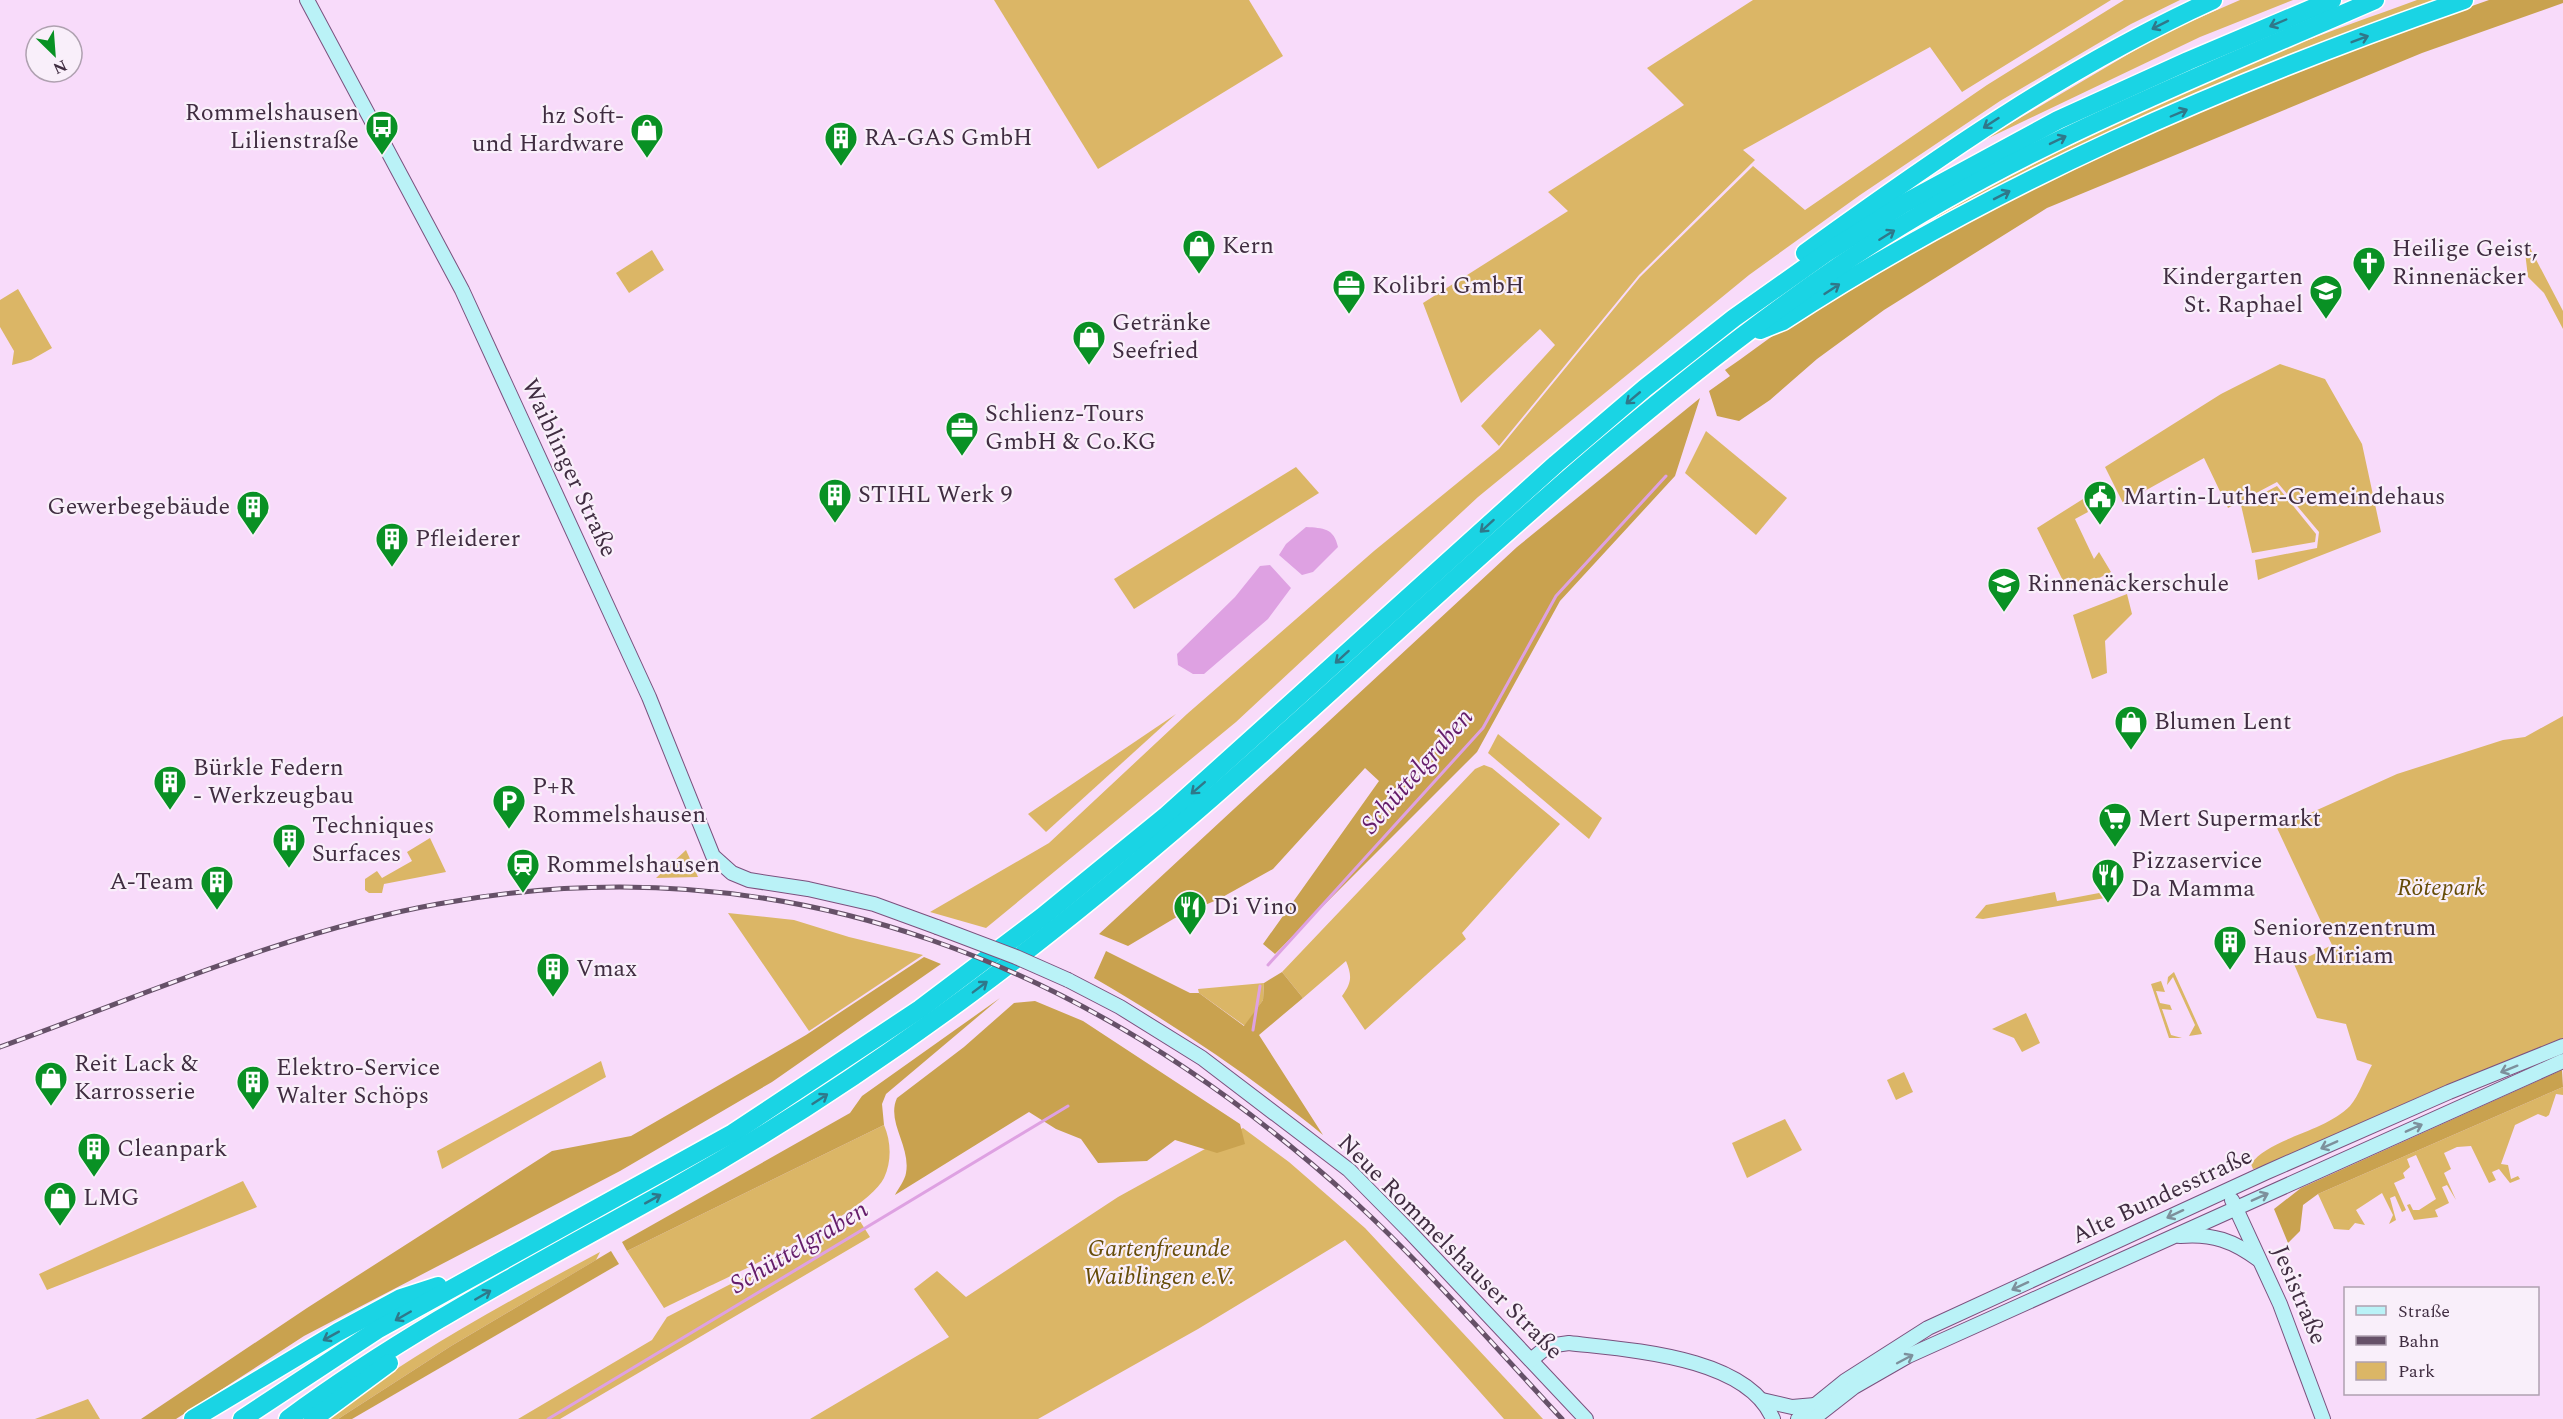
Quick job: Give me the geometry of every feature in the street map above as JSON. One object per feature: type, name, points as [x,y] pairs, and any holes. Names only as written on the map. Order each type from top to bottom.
[{"type":"highway","points":[[1679,361],[1725,312],[1947,152],[2090,62],[2213,0]]},
{"type":"highway","points":[[242,1419],[377,1330],[471,1276],[632,1191],[772,1109],[920,1009],[1020,935],[1201,786],[1556,464],[1679,361],[1826,253],[1980,160],[2109,96],[2332,0]]},
{"type":"highway","points":[[288,1419],[345,1378],[432,1324],[773,1129],[915,1034],[1002,970],[1087,904],[1197,812],[1548,494],[1687,376],[1846,261],[1931,208],[2007,165],[2114,112],[2375,0]]},
{"type":"highway","points":[[1736,340],[1783,321],[1885,257],[2053,170],[2262,78],[2464,0]]},
{"type":"highway","points":[[194,1419],[280,1365],[401,1298],[471,1276]]},
{"type":"highway","points":[[313,1419],[386,1366],[432,1324]]},
{"type":"street","name":"Waiblinger Straße","points":[[308,0],[462,290],[639,676],[713,856],[732,873],[749,880],[826,893]]},
{"type":"street","name":"Neue Rommelshauser Straße","points":[[826,893],[874,904],[1016,957],[1068,980],[1120,1007],[1202,1058],[1341,1164],[1410,1232],[1586,1419]]},
{"type":"street","name":"Alte Bundesstraße","points":[[1798,1419],[1845,1381],[1928,1328],[2228,1190],[2449,1092],[2563,1047]]},
{"type":"street","name":"Alte Bundesstraße","points":[[1813,1419],[1854,1387],[1908,1356],[2563,1061]]},
{"type":"street","name":"Jesistraße","points":[[2228,1190],[2280,1304],[2323,1419]]},
{"type":"street","points":[[2169,1238],[2202,1234],[2226,1240],[2260,1261]]},
{"type":"street","points":[[1531,1359],[1555,1343],[1569,1343],[1641,1353],[1708,1367],[1737,1381],[1762,1400],[1773,1419]]},
{"type":"street","points":[[1762,1400],[1792,1407],[1815,1405]]},
{"type":"green space","points":[[994,0],[1249,0],[1283,56],[1098,169]]},
{"type":"green space","points":[[1753,0],[2111,0],[1962,92],[1930,47],[1743,150],[1755,160],[1639,275],[1499,446],[1481,426],[1555,345],[1540,329],[1461,403],[1423,303],[1568,211],[1548,192],[1684,105],[1647,68]]},
{"type":"green space","points":[[2124,0],[2180,0],[2131,24],[2000,101],[1860,195],[1749,275],[1478,497],[1236,722],[986,928],[930,912],[1049,843],[1187,714],[1374,551],[1499,449],[1640,277],[1753,166],[1805,210],[1987,85]]},
{"type":"green space","points":[[2240,0],[2293,0],[2200,37],[1976,144],[2164,33]]},
{"type":"green space","points":[[2417,0],[2436,0],[2184,104],[2060,159],[1937,219],[1936,217],[2057,153],[2180,94],[2302,42]]},
{"type":"green space","points":[[2530,248],[2563,311],[2563,329],[2544,293],[2528,277],[2525,252]]},
{"type":"green space","points":[[652,250],[664,270],[629,293],[616,273]]},
{"type":"green space","points":[[18,289],[52,348],[31,360],[12,365],[14,351],[0,327],[0,300]]},
{"type":"green space","points":[[2280,364],[2325,379],[2362,444],[2381,532],[2258,580],[2255,560],[2317,548],[2319,532],[2277,482],[2228,508],[2204,458],[2123,503],[2105,467],[2221,394]]},
{"type":"green space","points":[[1706,431],[1787,498],[1756,535],[1685,473]]},
{"type":"green space","points":[[1296,467],[1319,493],[1134,609],[1114,579]]},
{"type":"green space","points":[[2277,486],[2316,534],[2315,542],[2252,553],[2241,505]]},
{"type":"green space","points":[[2083,499],[2088,512],[2075,519],[2094,559],[2099,552],[2111,572],[2069,593],[2037,528]]},
{"type":"green space","points":[[2127,594],[2132,614],[2105,641],[2107,673],[2092,679],[2073,615]]},
{"type":"green space","points":[[1176,714],[1046,832],[1028,814]]},
{"type":"green space","name":"Rötepark","points":[[2563,716],[2563,1038],[2421,1096],[2264,1167],[2253,1169],[2251,1164],[2259,1155],[2327,1122],[2350,1106],[2372,1065],[2357,1060],[2346,1024],[2317,1018],[2294,964],[2332,945],[2277,828],[2397,774],[2503,740],[2525,737]]},
{"type":"green space","points":[[1498,734],[1602,818],[1589,839],[1488,753]]},
{"type":"green space","points":[[1484,765],[1492,768],[1560,824],[1462,933],[1466,939],[1365,1030],[1342,996],[1350,979],[1346,961],[1303,998],[1282,972],[1475,769]]},
{"type":"green space","points":[[430,838],[446,872],[384,884],[382,893],[369,893],[365,890],[365,879],[377,871],[382,878],[412,861],[407,852]]},
{"type":"green space","points":[[686,850],[698,877],[656,878]]},
{"type":"green space","points":[[2098,885],[2104,885],[2105,898],[1983,919],[1975,918],[1986,905],[2055,892],[2057,901],[2099,893]]},
{"type":"green space","points":[[728,913],[794,920],[849,937],[923,955],[809,1031]]},
{"type":"green space","points":[[2174,972],[2202,1034],[2189,1036],[2195,1025],[2173,977],[2167,985],[2168,977]]},
{"type":"green space","points":[[2161,981],[2165,992],[2156,991],[2160,1003],[2170,1005],[2172,1010],[2162,1009],[2171,1035],[2182,1038],[2169,1038],[2151,984]]},
{"type":"green space","points":[[1264,983],[1263,1000],[1245,1026],[1199,993],[1198,989]]},
{"type":"green space","points":[[2026,1013],[2040,1043],[2022,1052],[2014,1038],[1992,1029]]},
{"type":"green space","points":[[601,1061],[606,1077],[442,1169],[437,1151]]},
{"type":"green space","points":[[1904,1072],[1913,1092],[1896,1100],[1887,1080]]},
{"type":"green space","points":[[2563,1087],[2563,1095],[2556,1094],[2549,1115],[2546,1117],[2538,1114],[2515,1125],[2501,1164],[2508,1165],[2511,1179],[2518,1176],[2520,1179],[2510,1183],[2499,1169],[2492,1172],[2496,1180],[2489,1183],[2471,1146],[2457,1147],[2444,1153],[2451,1169],[2444,1173],[2456,1200],[2447,1185],[2442,1187],[2449,1203],[2435,1210],[2438,1217],[2414,1220],[2407,1205],[2410,1204],[2413,1210],[2419,1210],[2436,1199],[2416,1155],[2407,1159],[2410,1167],[2403,1173],[2405,1178],[2394,1183],[2406,1210],[2402,1212],[2395,1196],[2390,1198],[2396,1220],[2389,1224],[2393,1215],[2382,1193],[2356,1210],[2365,1225],[2355,1223],[2349,1230],[2334,1229],[2318,1194]]},
{"type":"green space","points":[[1785,1119],[1802,1150],[1747,1178],[1732,1143]]},
{"type":"green space","points":[[884,1125],[889,1144],[888,1165],[884,1178],[871,1194],[848,1212],[818,1230],[748,1267],[664,1308],[627,1251]]},
{"type":"green space","name":"Gartenfreunde Waiblingen e.V.","points":[[1243,1128],[1289,1162],[1365,1228],[1543,1419],[1504,1419],[1345,1240],[1198,1329],[1038,1419],[810,1419],[949,1337],[914,1289],[937,1271],[966,1297],[1118,1197]]},
{"type":"green space","points":[[243,1181],[257,1207],[47,1290],[39,1274]]},
{"type":"green space","points":[[858,1218],[870,1237],[560,1419],[518,1419],[652,1340],[667,1317]]},
{"type":"green space","points":[[600,1252],[596,1260],[451,1346],[338,1419],[325,1419],[425,1351]]},
{"type":"green space","points":[[88,1399],[100,1419],[35,1419]]},
{"type":"shaded area","points":[[2489,0],[2563,0],[2563,3],[2422,53],[2047,208],[1884,310],[1817,359],[1770,400],[1739,421],[1717,416],[1709,391],[1730,376],[1725,370],[1840,291],[1916,246],[2035,187],[2207,110],[2347,52]]},
{"type":"shaded area","points":[[1700,398],[1675,476],[1560,601],[1477,752],[1275,954],[1263,944],[1379,781],[1365,768],[1273,869],[1219,899],[1175,918],[1128,946],[1099,934],[1517,547]]},
{"type":"shaded area","points":[[1306,527],[1327,530],[1334,536],[1338,547],[1313,572],[1302,575],[1279,555],[1286,544]]},
{"type":"shaded area","points":[[1270,565],[1291,588],[1268,619],[1204,674],[1193,674],[1178,665],[1177,654],[1235,597],[1260,566]]},
{"type":"shaded area","points":[[1106,951],[1190,993],[1199,993],[1244,1026],[1263,1000],[1264,983],[1282,972],[1303,998],[1259,1035],[1323,1135],[1212,1052],[1094,978]]},
{"type":"shaded area","points":[[924,957],[941,964],[772,1082],[620,1171],[304,1336],[176,1419],[141,1419],[307,1308],[552,1151],[631,1136],[806,1035]]},
{"type":"shaded area","points":[[1000,998],[886,1094],[882,1104],[884,1125],[627,1251],[622,1242],[850,1113],[862,1096]]},
{"type":"shaded area","points":[[1035,1001],[1083,1021],[1240,1124],[1245,1144],[1217,1153],[1175,1140],[1147,1161],[1098,1163],[1081,1139],[1056,1129],[1029,1112],[895,1195],[905,1176],[907,1163],[894,1116],[897,1098],[964,1047],[1014,1003]]},
{"type":"shaded area","points":[[2562,1070],[2563,1087],[2318,1194],[2303,1205],[2300,1231],[2288,1243],[2274,1209],[2301,1188]]},
{"type":"shaded area","points":[[611,1251],[619,1264],[352,1419],[338,1419],[451,1346]]},
{"type":"waterway","name":"Schüttelgraben","points":[[1268,965],[1483,728],[1556,596],[1666,476]]},
{"type":"waterway","points":[[1253,1030],[1260,986]]},
{"type":"waterway","name":"Schüttelgraben","points":[[548,1419],[1068,1106]]},
{"type":"railway","points":[[0,1047],[161,986],[271,948],[382,916],[438,904],[568,888],[693,890],[814,907],[931,940],[1043,987],[1151,1046],[1255,1118],[1354,1201],[1434,1281],[1562,1419]]},
{"type":"place","name":"Rommelshausen Lilienstraße","points":[[382,156]]},
{"type":"place","name":"hz Soft- und Hardware","points":[[647,159]]},
{"type":"place","name":"RA-GAS GmbH","points":[[841,167]]},
{"type":"place","name":"Kern","points":[[1199,275]]},
{"type":"place","name":"Heilige Geist, Rinnenäcker","points":[[2369,292]]},
{"type":"place","name":"Kolibri GmbH","points":[[1349,315]]},
{"type":"place","name":"Kindergarten St. Raphael","points":[[2326,320]]},
{"type":"place","name":"Getränke Seefried","points":[[1089,366]]},
{"type":"place","name":"Schlienz-Tours GmbH & Co.KG","points":[[962,457]]},
{"type":"place","name":"STIHL Werk 9","points":[[835,524]]},
{"type":"place","name":"Martin-Luther-Gemeindehaus","points":[[2100,526]]},
{"type":"place","name":"Gewerbegebäude","points":[[253,536]]},
{"type":"place","name":"Pfleiderer","points":[[392,568]]},
{"type":"place","name":"Rinnenäckerschule","points":[[2004,613]]},
{"type":"place","name":"Blumen Lent","points":[[2131,751]]},
{"type":"place","name":"Bürkle Federn - Werkzeugbau","points":[[170,811]]},
{"type":"place","name":"P+R Rommelshausen","points":[[509,830]]},
{"type":"place","name":"Mert Supermarkt","points":[[2115,848]]},
{"type":"place","name":"Techniques Surfaces","points":[[289,869]]},
{"type":"place","name":"Rommelshausen","points":[[523,894]]},
{"type":"place","name":"Pizzaservice Da Mamma","points":[[2108,904]]},
{"type":"place","name":"A-Team","points":[[217,911]]},
{"type":"place","name":"Di Vino","points":[[1190,936]]},
{"type":"place","name":"Seniorenzentrum Haus Miriam","points":[[2230,971]]},
{"type":"place","name":"Vmax","points":[[553,998]]},
{"type":"place","name":"Reit Lack & Karrosserie","points":[[51,1107]]},
{"type":"place","name":"Elektro-Service Walter Schöps","points":[[253,1111]]},
{"type":"place","name":"Cleanpark","points":[[94,1178]]},
{"type":"place","name":"LMG","points":[[60,1227]]}]
